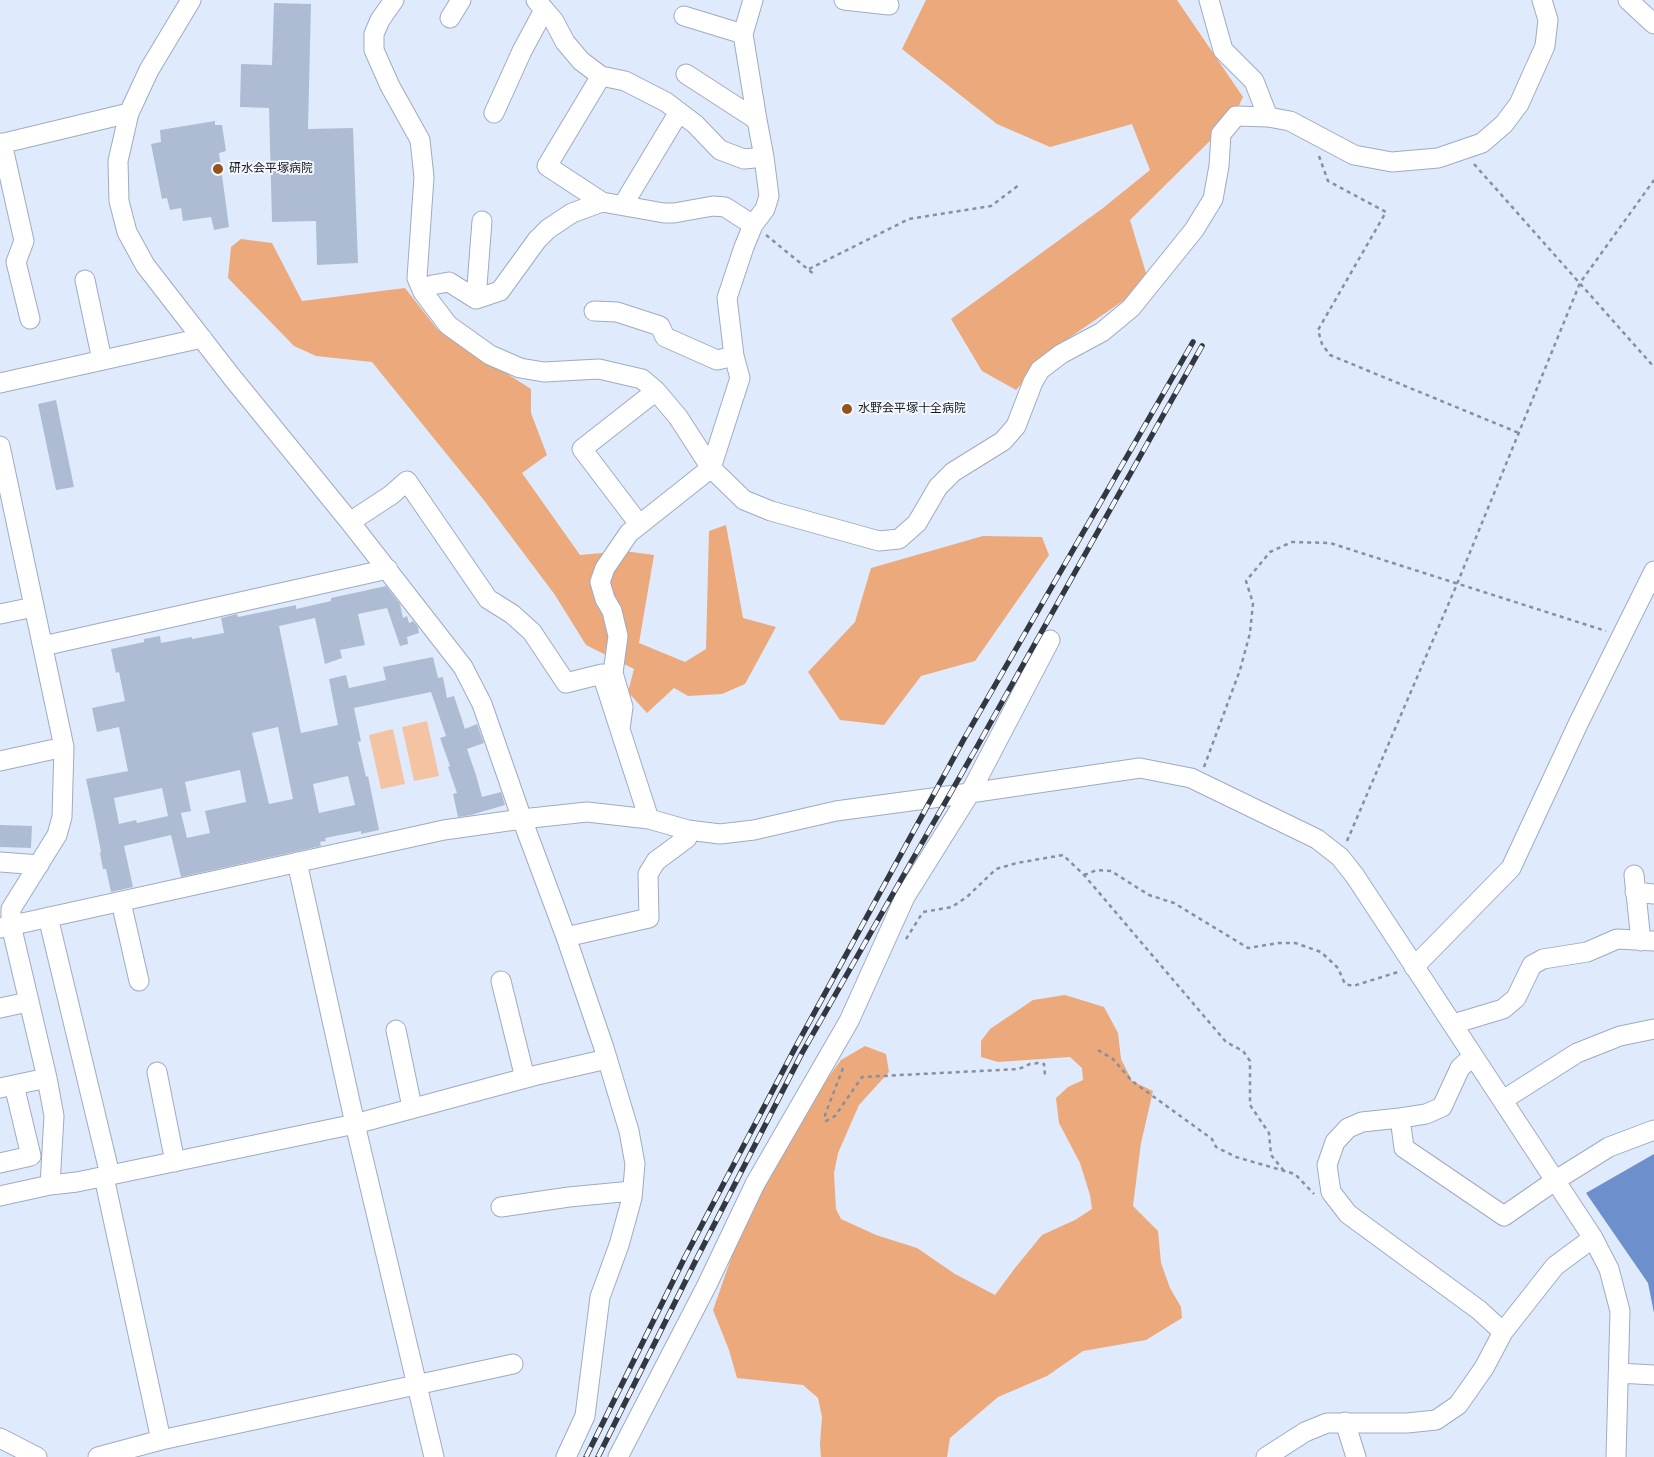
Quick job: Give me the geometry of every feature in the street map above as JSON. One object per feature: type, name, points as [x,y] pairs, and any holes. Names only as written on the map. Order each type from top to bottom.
[{"type":"street","points":[[191,0],[149,70],[129,113],[118,161],[119,201],[127,232],[145,264],[202,338],[388,569],[463,667],[482,704],[566,937],[629,1131],[635,1164],[632,1191],[619,1245],[600,1297],[585,1416],[566,1457]]},
{"type":"street","points":[[394,0],[380,20],[374,34],[374,50],[390,86],[420,140],[424,177],[417,278],[423,292],[448,324],[490,355],[520,368],[544,372],[599,369],[642,379],[656,391],[678,417],[711,468],[744,500],[771,511],[879,541],[899,539],[917,523],[938,487],[953,472],[1003,441],[1016,426],[1033,382],[1040,370],[1061,354],[1102,332],[1131,308],[1194,230],[1213,199],[1219,166],[1220,134],[1236,116],[1268,117],[1290,121],[1354,156],[1392,162],[1438,158],[1482,143],[1504,124],[1519,104],[1545,46],[1548,20],[1542,0]]},
{"type":"street","points":[[450,18],[461,0]]},
{"type":"street","points":[[620,729],[623,707],[613,673],[618,636],[612,611],[605,599],[600,582],[605,568],[629,533],[711,468],[740,378],[734,356],[727,298],[753,224],[764,209],[768,196],[764,157],[743,34],[753,0]]},
{"type":"street","points":[[844,0],[889,5]]},
{"type":"street","points":[[1209,0],[1223,50],[1254,82],[1268,117]]},
{"type":"street","points":[[1628,0],[1654,24]]},
{"type":"street","points":[[494,113],[540,5],[554,21],[565,42],[581,61],[601,76],[625,81],[666,102],[694,124],[720,150],[744,159],[764,157]]},
{"type":"street","points":[[684,16],[743,34]]},
{"type":"street","points":[[686,74],[757,120]]},
{"type":"street","points":[[601,76],[547,166],[602,202],[664,213],[713,206],[725,207],[753,224]]},
{"type":"street","points":[[623,205],[679,112]]},
{"type":"street","points":[[30,319],[16,262],[24,241],[1,144],[129,113]]},
{"type":"street","points":[[476,299],[500,291],[537,240],[548,230],[572,213],[602,202]]},
{"type":"street","points":[[476,299],[482,221]]},
{"type":"street","points":[[85,280],[102,360]]},
{"type":"street","points":[[423,292],[432,285],[449,282],[476,299]]},
{"type":"street","points":[[594,312],[617,312],[660,326],[665,338],[717,360],[734,356]]},
{"type":"street","points":[[0,383],[202,338]]},
{"type":"street","points":[[639,524],[582,449],[656,391]]},
{"type":"street","points":[[0,446],[64,747],[62,816],[57,836],[11,910],[6,926],[28,1002],[47,1078],[54,1116],[50,1185]]},
{"type":"street","points":[[350,522],[391,495],[407,481],[488,599],[512,614],[532,632],[566,683],[602,674],[650,819]]},
{"type":"street","points":[[43,646],[388,569]]},
{"type":"street","points":[[1414,967],[1511,868],[1579,722],[1651,583]]},
{"type":"street","points":[[0,614],[34,607]]},
{"type":"street","points":[[618,1457],[707,1284],[755,1184],[848,1021],[905,897],[970,793],[1050,640]]},
{"type":"street","points":[[0,761],[64,747]]},
{"type":"street","points":[[6,926],[444,830],[522,819],[587,812],[650,819],[688,830],[720,834],[754,830],[836,811],[1140,768],[1191,778],[1317,839],[1340,856],[1593,1238],[1609,1269],[1620,1311],[1616,1457]]},
{"type":"street","points":[[566,937],[649,918],[648,874],[656,861],[687,838],[688,830]]},
{"type":"street","points":[[0,862],[39,865]]},
{"type":"street","points":[[297,862],[434,1457]]},
{"type":"street","points":[[1453,1024],[1503,1009],[1516,998],[1532,965],[1544,959],[1587,952],[1617,939],[1647,941],[1641,887]]},
{"type":"street","points":[[121,902],[139,981]]},
{"type":"street","points":[[48,917],[107,1176],[161,1440]]},
{"type":"street","points":[[501,980],[524,1078]]},
{"type":"street","points":[[0,1008],[28,1002]]},
{"type":"street","points":[[1502,1100],[1577,1053],[1620,1036],[1654,1029]]},
{"type":"street","points":[[396,1030],[412,1107]]},
{"type":"street","points":[[1473,1056],[1460,1068],[1442,1107],[1426,1114],[1362,1122],[1348,1128],[1335,1142],[1327,1165],[1331,1192],[1348,1214],[1479,1310],[1503,1332]]},
{"type":"street","points":[[0,1196],[50,1185],[107,1176],[356,1124],[412,1107],[607,1059]]},
{"type":"street","points":[[156,1072],[175,1162]]},
{"type":"street","points":[[0,1163],[30,1156],[7,1087],[47,1078]]},
{"type":"street","points":[[1400,1118],[1404,1148],[1504,1216],[1556,1180],[1609,1147],[1654,1130]]},
{"type":"street","points":[[502,1207],[569,1197],[632,1191]]},
{"type":"street","points":[[1266,1457],[1304,1432],[1327,1423],[1407,1423],[1436,1420],[1458,1405],[1484,1368],[1503,1332],[1555,1266],[1593,1238]]},
{"type":"street","points":[[98,1457],[161,1440],[513,1364]]},
{"type":"street","points":[[1619,1373],[1654,1375]]},
{"type":"street","points":[[1345,1422],[1356,1457]]},
{"type":"street","points":[[0,1438],[32,1456]]},
{"type":"path","points":[[1324,140],[1319,154],[1328,181],[1386,212],[1318,330],[1322,344],[1330,355],[1519,433]]},
{"type":"path","points":[[1462,150],[1654,367]]},
{"type":"path","points":[[1340,856],[1457,584],[1580,283],[1654,180]]},
{"type":"path","points":[[809,269],[909,219],[991,206],[1019,185]]},
{"type":"path","points":[[753,224],[815,274]]},
{"type":"path","points":[[1191,778],[1206,765],[1240,670],[1250,633],[1253,603],[1246,581],[1270,552],[1292,542],[1330,543],[1622,636]]},
{"type":"path","points":[[903,944],[923,912],[952,907],[968,896],[996,869],[1062,854],[1084,875],[1226,1042],[1243,1051],[1250,1061],[1250,1105],[1269,1132],[1271,1155],[1284,1171]]},
{"type":"path","points":[[1084,875],[1097,870],[1111,871],[1149,895],[1174,902],[1248,948],[1279,943],[1295,943],[1321,952],[1338,968],[1345,984],[1354,986],[1414,967]]},
{"type":"path","points":[[1098,1050],[1113,1059],[1132,1081],[1212,1139],[1216,1147],[1236,1157],[1295,1174],[1314,1194]]},
{"type":"path","points":[[844,1063],[825,1115],[826,1121],[835,1116],[862,1077],[1019,1069],[1038,1063],[1044,1064],[1045,1075]]},
{"type":"shaded area","points":[[926,0],[1177,0],[1243,97],[1233,118],[1130,220],[1149,283],[1050,351],[1016,390],[982,371],[951,319],[1103,208],[1150,170],[1132,124],[1050,147],[997,124],[902,49]]},
{"type":"shaded area","points":[[241,239],[272,243],[302,301],[405,288],[438,330],[531,389],[531,413],[547,455],[522,473],[580,555],[624,551],[654,555],[639,643],[685,662],[706,649],[709,531],[726,525],[743,618],[776,627],[745,684],[722,694],[688,696],[674,688],[647,713],[628,692],[634,669],[586,645],[555,595],[483,499],[372,362],[316,356],[294,346],[228,278],[231,247]]},
{"type":"shaded area","points":[[983,536],[1042,537],[1049,555],[975,661],[921,676],[884,725],[840,720],[808,672],[855,622],[871,568]]},
{"type":"shaded area","points":[[427,721],[439,776],[414,781],[402,727]]},
{"type":"shaded area","points":[[393,729],[405,784],[381,789],[369,735]]},
{"type":"shaded area","points":[[1065,995],[1104,1007],[1118,1033],[1121,1059],[1132,1081],[1153,1091],[1141,1143],[1133,1206],[1158,1231],[1161,1263],[1170,1288],[1181,1307],[1182,1318],[1146,1340],[1083,1351],[1047,1376],[998,1397],[950,1438],[947,1457],[821,1457],[822,1417],[818,1398],[803,1385],[737,1378],[729,1350],[713,1310],[747,1213],[808,1105],[841,1060],[865,1046],[886,1054],[889,1072],[859,1105],[838,1153],[834,1173],[836,1209],[841,1219],[876,1235],[917,1248],[955,1274],[995,1295],[1042,1235],[1075,1220],[1092,1209],[1090,1195],[1080,1163],[1059,1123],[1056,1098],[1068,1087],[1083,1080],[1082,1068],[1070,1057],[998,1062],[981,1057],[981,1041],[990,1029],[1033,1000]]},
{"type":"water","points":[[1654,1154],[1654,1313],[1648,1283],[1586,1193]]},
{"type":"building","points":[[274,3],[311,4],[308,129],[353,128],[358,263],[317,265],[316,221],[272,222],[269,108],[240,107],[241,64],[272,65]]},
{"type":"building","points":[[215,121],[215,125],[222,125],[226,151],[219,153],[229,227],[214,230],[211,217],[183,221],[181,208],[170,210],[167,198],[162,199],[151,144],[161,142],[160,130]]},
{"type":"building","points":[[56,400],[74,487],[56,490],[38,404]]},
{"type":"building","points":[[386,586],[400,604],[403,618],[407,616],[409,623],[413,621],[418,627],[419,633],[407,637],[408,644],[400,646],[387,608],[358,614],[365,645],[340,650],[342,658],[325,664],[315,618],[279,626],[301,733],[338,725],[329,679],[346,675],[349,688],[386,680],[383,667],[433,657],[438,678],[443,677],[447,698],[454,696],[465,729],[477,724],[484,743],[467,749],[482,797],[501,792],[505,805],[458,817],[453,794],[457,793],[440,738],[446,736],[431,692],[354,708],[361,741],[358,742],[366,777],[368,776],[379,830],[361,834],[361,831],[325,838],[326,841],[320,842],[321,846],[181,877],[171,835],[124,846],[133,887],[111,892],[106,869],[103,869],[86,779],[128,771],[119,727],[97,732],[92,708],[125,701],[119,672],[116,673],[111,649],[144,642],[144,639],[160,636],[161,643],[224,633],[221,618],[237,614],[238,617],[296,605],[296,609],[331,601],[331,598]],"holes":[[[278,727],[293,799],[269,804],[252,733]],[[240,770],[246,802],[205,811],[210,833],[187,838],[181,813],[191,811],[185,782]],[[348,776],[355,805],[319,813],[313,784]],[[162,788],[168,816],[137,823],[136,820],[119,824],[114,798]]]},
{"type":"building","points":[[0,825],[32,826],[31,848],[0,847]]},
{"type":"railway","points":[[586,1457],[685,1257],[794,1050],[964,739],[1193,342]]},
{"type":"railway","points":[[598,1457],[802,1053],[978,745],[1202,346]]},
{"type":"place","name":"研水会平塚病院","points":[[218,169]]},
{"type":"place","name":"水野会平塚十全病院","points":[[847,409]]}]
